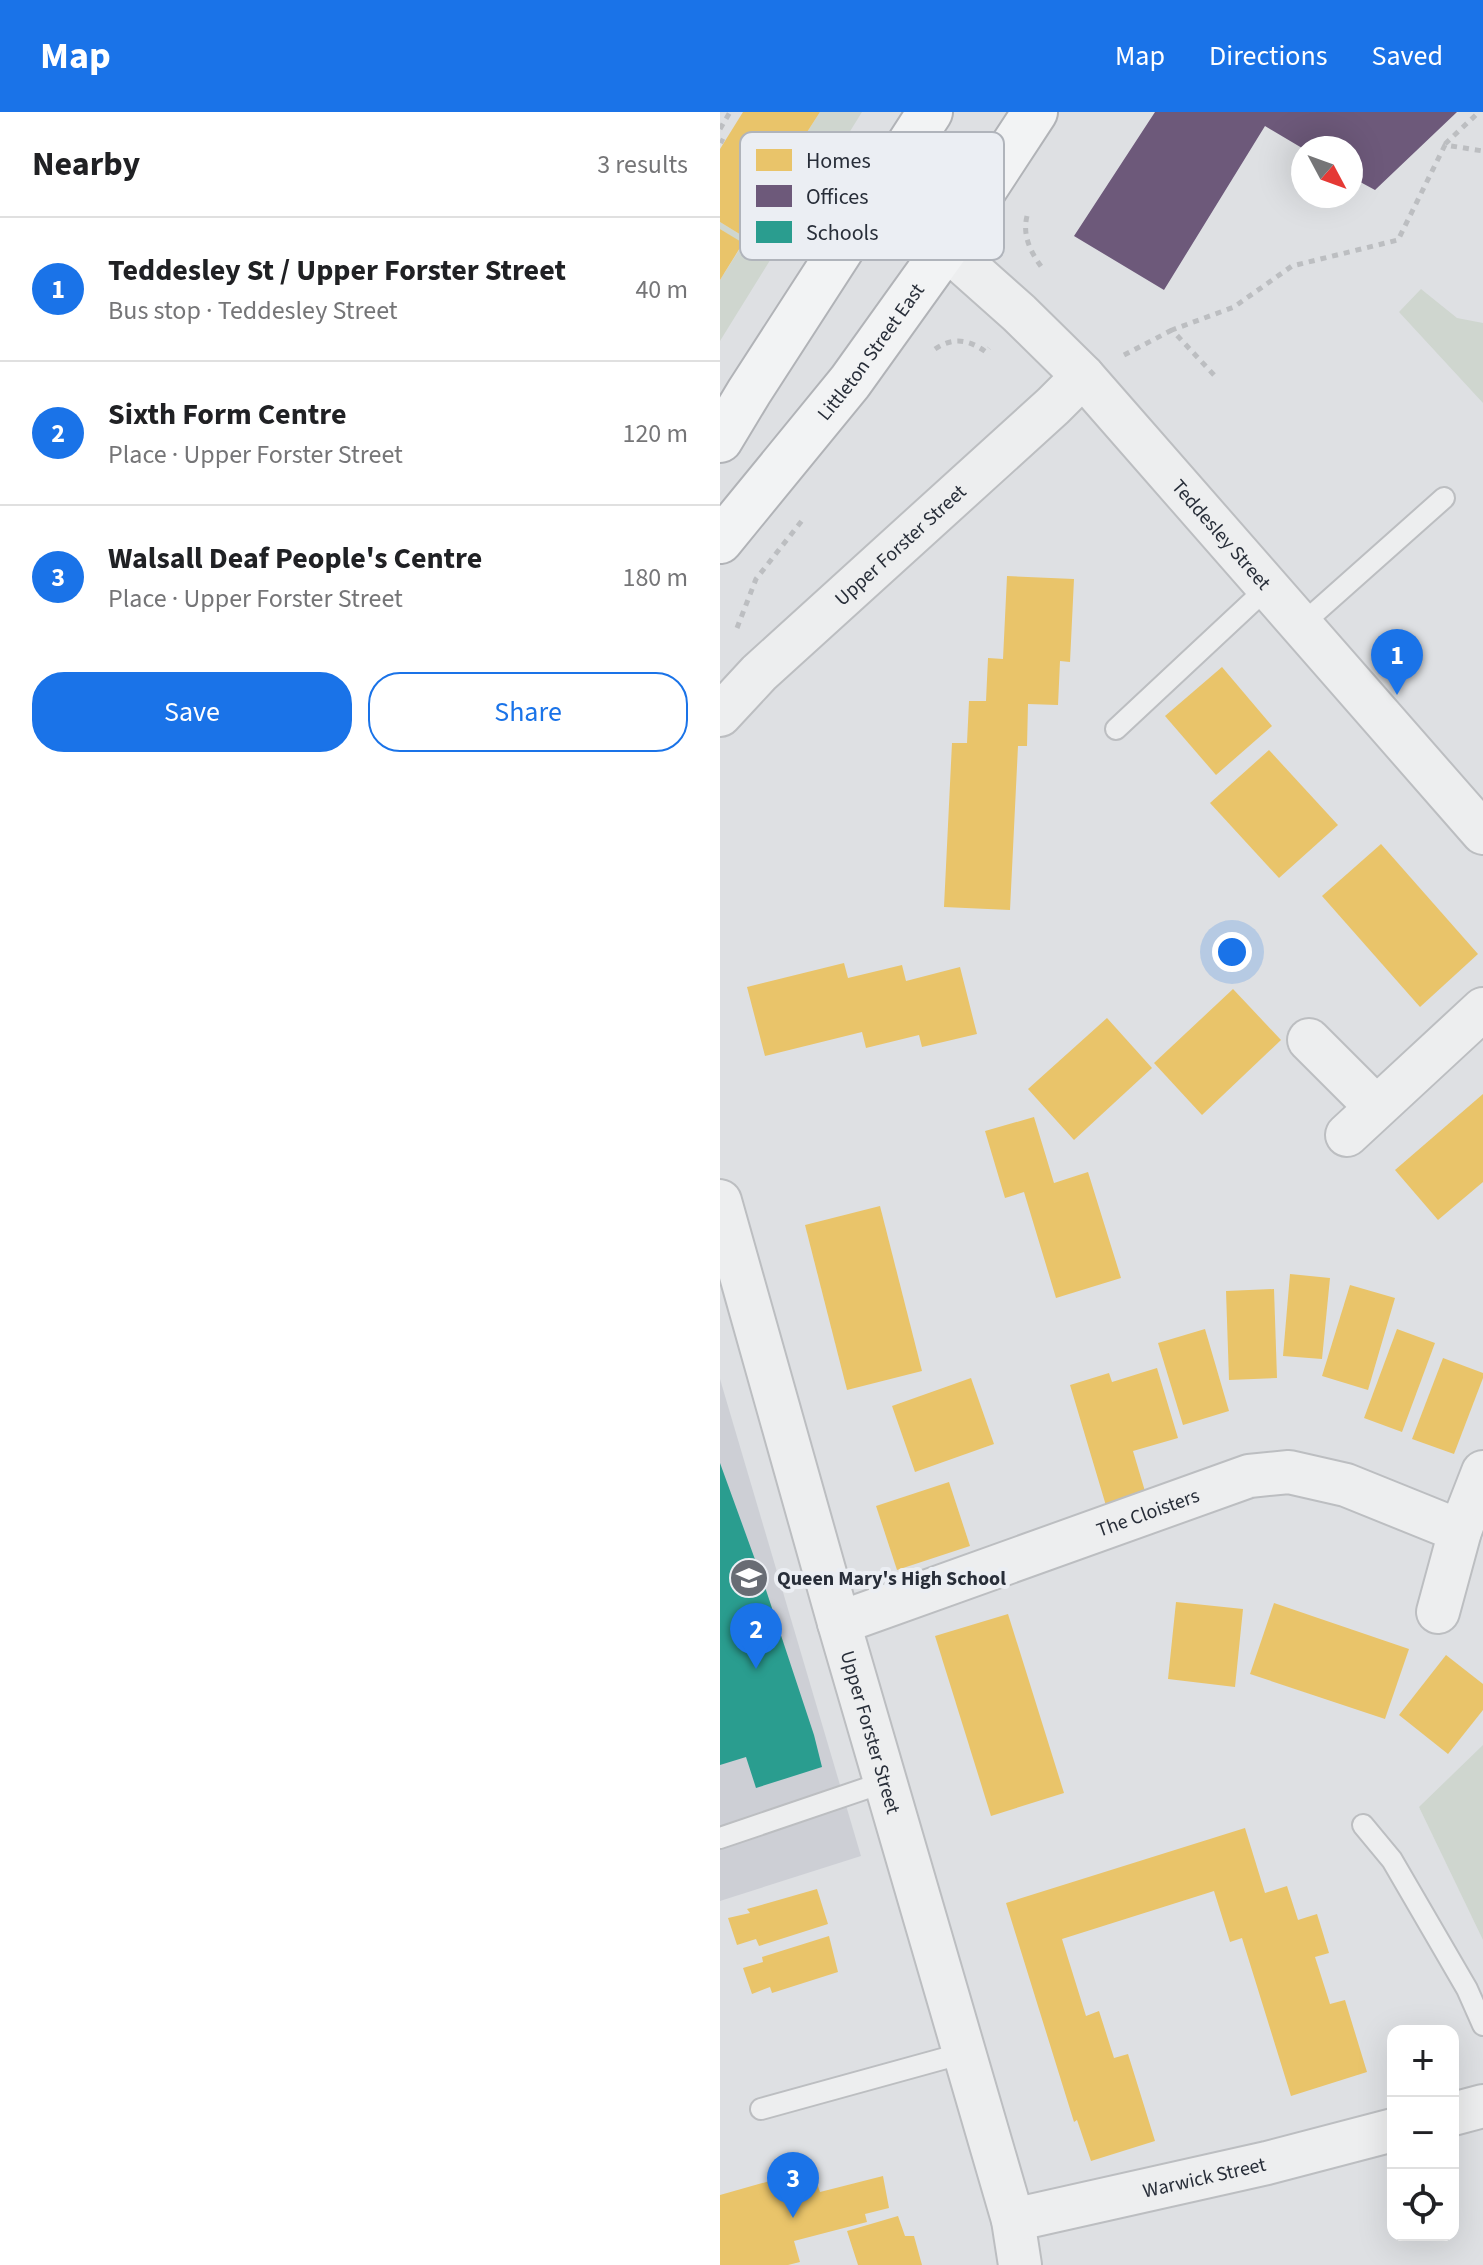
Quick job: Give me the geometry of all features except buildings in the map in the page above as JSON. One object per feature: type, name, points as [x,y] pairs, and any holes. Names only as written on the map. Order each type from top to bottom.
[{"type":"highway","points":[[917,132],[930,112]]},
{"type":"highway","name":"Littleton Street East","points":[[1004,159],[1035,112]]},
{"type":"highway","points":[[720,440],[834,260]]},
{"type":"highway","name":"Littleton Street East","points":[[720,541],[850,382],[937,260]]},
{"type":"street","name":"Teddesley Street","points":[[959,260],[1083,376],[1300,626],[1473,814]]},
{"type":"street","name":"Upper Forster Street","points":[[720,715],[759,673],[1083,376]]},
{"type":"street","points":[[1309,1040],[1361,1121],[1483,1009]]},
{"type":"street","name":"Upper Forster Street","points":[[720,1201],[1013,2220],[1020,2265]]},
{"type":"street","name":"The Cloisters","points":[[839,1623],[1249,1476],[1289,1472],[1346,1485],[1460,1531]]},
{"type":"street","points":[[1438,1612],[1460,1531],[1483,1472]]},
{"type":"street","points":[[1459,2112],[1483,2106]]},
{"type":"street","name":"Warwick Street","points":[[1013,2220],[1267,2163],[1387,2132]]},
{"type":"lane","points":[[1300,626],[1444,498]]},
{"type":"lane","points":[[1116,729],[1267,588]]},
{"type":"lane","points":[[720,1838],[885,1782]]},
{"type":"lane","points":[[1363,1825],[1392,1860],[1467,1989],[1483,2025]]},
{"type":"lane","points":[[761,2109],[964,2053]]},
{"type":"path","points":[[720,129],[730,112]]},
{"type":"path","points":[[1214,375],[1172,330],[1234,307],[1292,266],[1398,240],[1445,145],[1479,112]]},
{"type":"path","points":[[1445,145],[1483,151]]},
{"type":"shaded area","points":[[820,112],[862,112],[850,132],[807,132]]},
{"type":"shaded area","points":[[720,222],[740,234],[740,242],[720,229]]},
{"type":"shaded area","points":[[740,249],[740,260],[770,260],[720,341],[720,280]]},
{"type":"shaded area","points":[[1421,289],[1457,318],[1483,323],[1483,403],[1399,312]]},
{"type":"shaded area","name":"Queen Mary's High School","points":[[720,1379],[861,1856],[720,1901]]},
{"type":"shaded area","points":[[1483,1745],[1483,1940],[1419,1807]]},
{"type":"place","name":"Teddesley St / Upper Forster Street","points":[[1397,695]]},
{"type":"place","name":"Queen Mary's High School","points":[[749,1578]]},
{"type":"place","name":"Sixth Form Centre","points":[[756,1669]]},
{"type":"place","name":"Walsall Deaf People's Centre","points":[[793,2218]]}]
